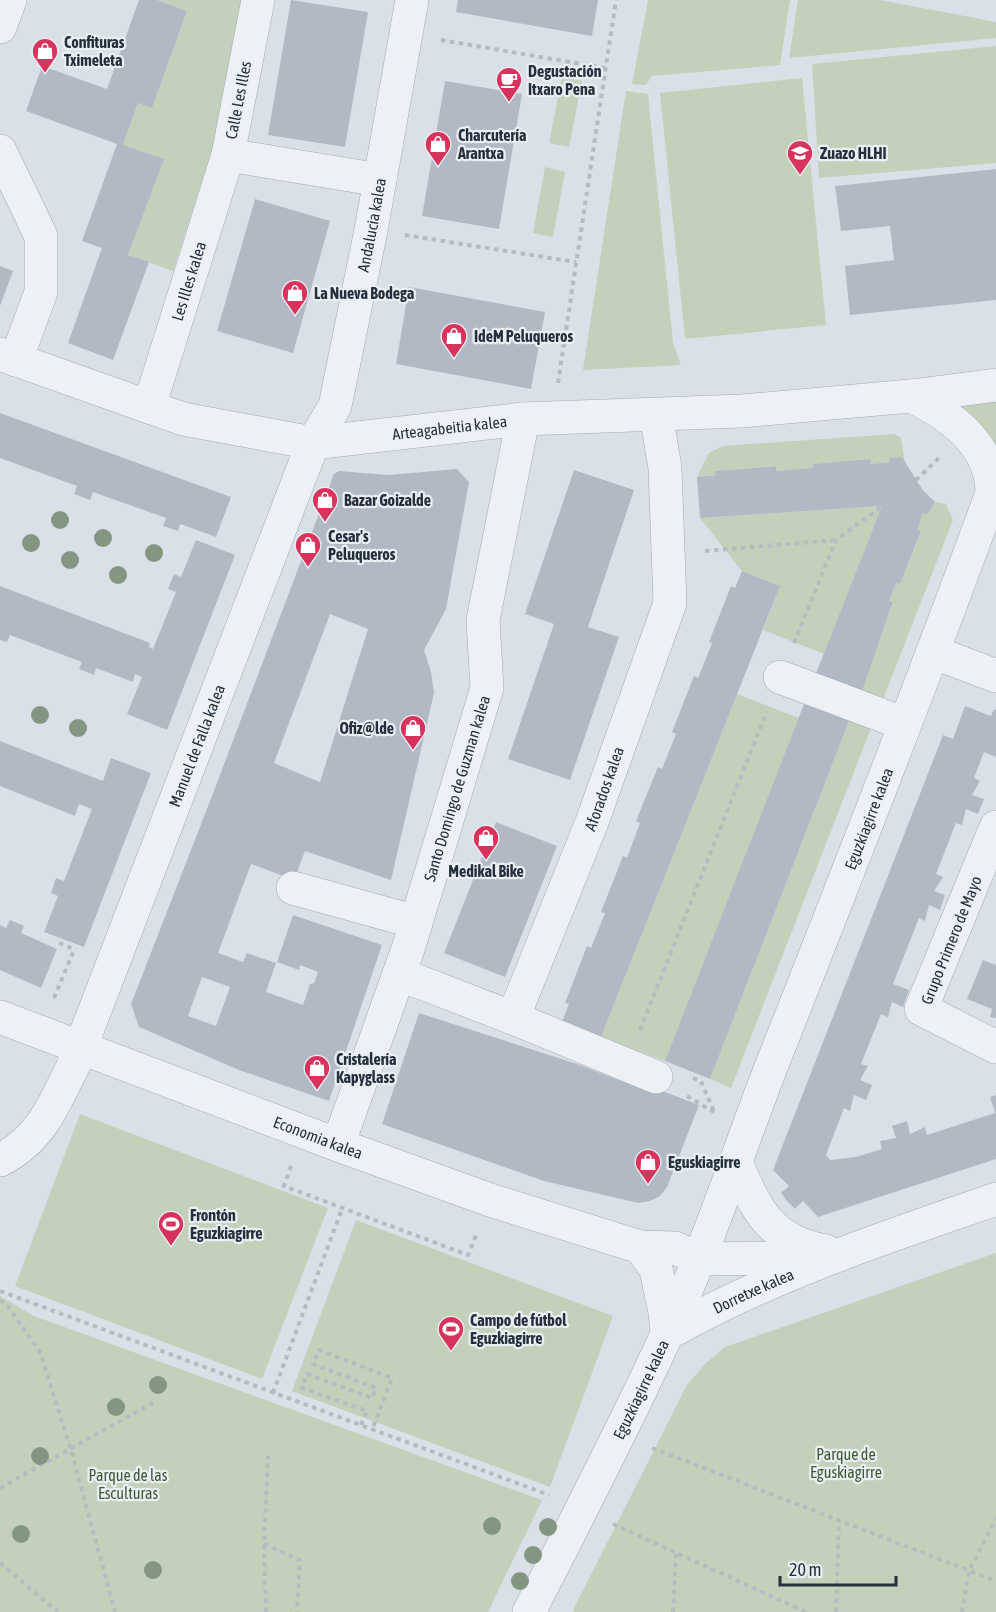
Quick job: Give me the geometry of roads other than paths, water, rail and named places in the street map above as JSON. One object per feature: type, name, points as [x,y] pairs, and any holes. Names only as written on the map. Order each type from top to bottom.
[{"type":"street","points":[[0,27],[10,0]]},
{"type":"street","name":"Calle Les Illes","points":[[258,0],[228,155],[380,180]]},
{"type":"street","name":"Andalucia kalea","points":[[313,443],[335,406],[371,230],[412,0]]},
{"type":"street","points":[[0,151],[41,236],[41,292],[8,357]]},
{"type":"street","name":"Les Illes kalea","points":[[149,407],[228,155]]},
{"type":"street","name":"Arteagabeitia kalea","points":[[8,357],[183,419],[313,443],[538,419],[742,411],[911,396],[996,385]]},
{"type":"street","points":[[911,396],[942,411],[966,432],[994,472]]},
{"type":"street","name":"Aforados kalea","points":[[513,1018],[608,780],[670,603],[665,468],[658,426],[654,416]]},
{"type":"street","name":"Santo Domingo de Guzman kalea","points":[[338,1145],[416,922],[487,688],[483,620],[538,419]]},
{"type":"street","name":"Manuel de Falla kalea","points":[[0,1160],[30,1139],[48,1117],[81,1047],[313,443]]},
{"type":"street","name":"Eguzkiagirre kalea","points":[[529,1612],[667,1334],[699,1259],[933,652],[992,493],[994,472]]},
{"type":"street","points":[[933,652],[996,676]]},
{"type":"street","points":[[780,677],[905,724]]},
{"type":"street","name":"Grupo Primero de Mayo","points":[[996,826],[921,1009],[996,1047]]},
{"type":"street","points":[[293,888],[416,922]]},
{"type":"street","points":[[399,974],[641,1071]]},
{"type":"street","name":"Economia kalea","points":[[0,1017],[490,1200],[640,1247],[675,1248],[699,1259]]},
{"type":"street","points":[[741,1147],[754,1204],[765,1220],[778,1233],[794,1242],[816,1250],[842,1254]]},
{"type":"street","name":"Dorretxe kalea","points":[[667,1334],[711,1309],[842,1254],[996,1199]]},
{"type":"street","points":[[640,1247],[656,1269],[667,1334]]},
{"type":"street","name":"Dorretxe kalea","points":[[699,1259],[786,1258],[842,1254]]},
{"type":"place","name":"Confituras Tximeleta","points":[[45,74]]},
{"type":"place","name":"Degustación Itxaro Pena","points":[[509,103]]},
{"type":"place","name":"Charcutería Arantxa","points":[[438,167]]},
{"type":"place","name":"Zuazo HLHI","points":[[800,176]]},
{"type":"place","name":"La Nueva Bodega","points":[[295,316]]},
{"type":"place","name":"IdeM Peluqueros","points":[[454,359]]},
{"type":"place","name":"Bazar Goizalde","points":[[325,523]]},
{"type":"place","name":"Cesar's Peluqueros","points":[[308,568]]},
{"type":"place","name":"Ofiz@lde","points":[[413,751]]},
{"type":"place","name":"Medikal Bike","points":[[486,861]]},
{"type":"place","name":"Cristalería Kapyglass","points":[[317,1091]]},
{"type":"place","name":"Eguskiagirre","points":[[648,1185]]},
{"type":"place","name":"Frontón Eguzkiagirre","points":[[171,1247]]},
{"type":"place","name":"Campo de fútbol Eguzkiagirre","points":[[451,1352]]},
{"type":"park label","name":"Parque de Eguskiagirre","points":[[846,1463]]},
{"type":"park label","name":"Parque de las Esculturas","points":[[128,1484]]}]
